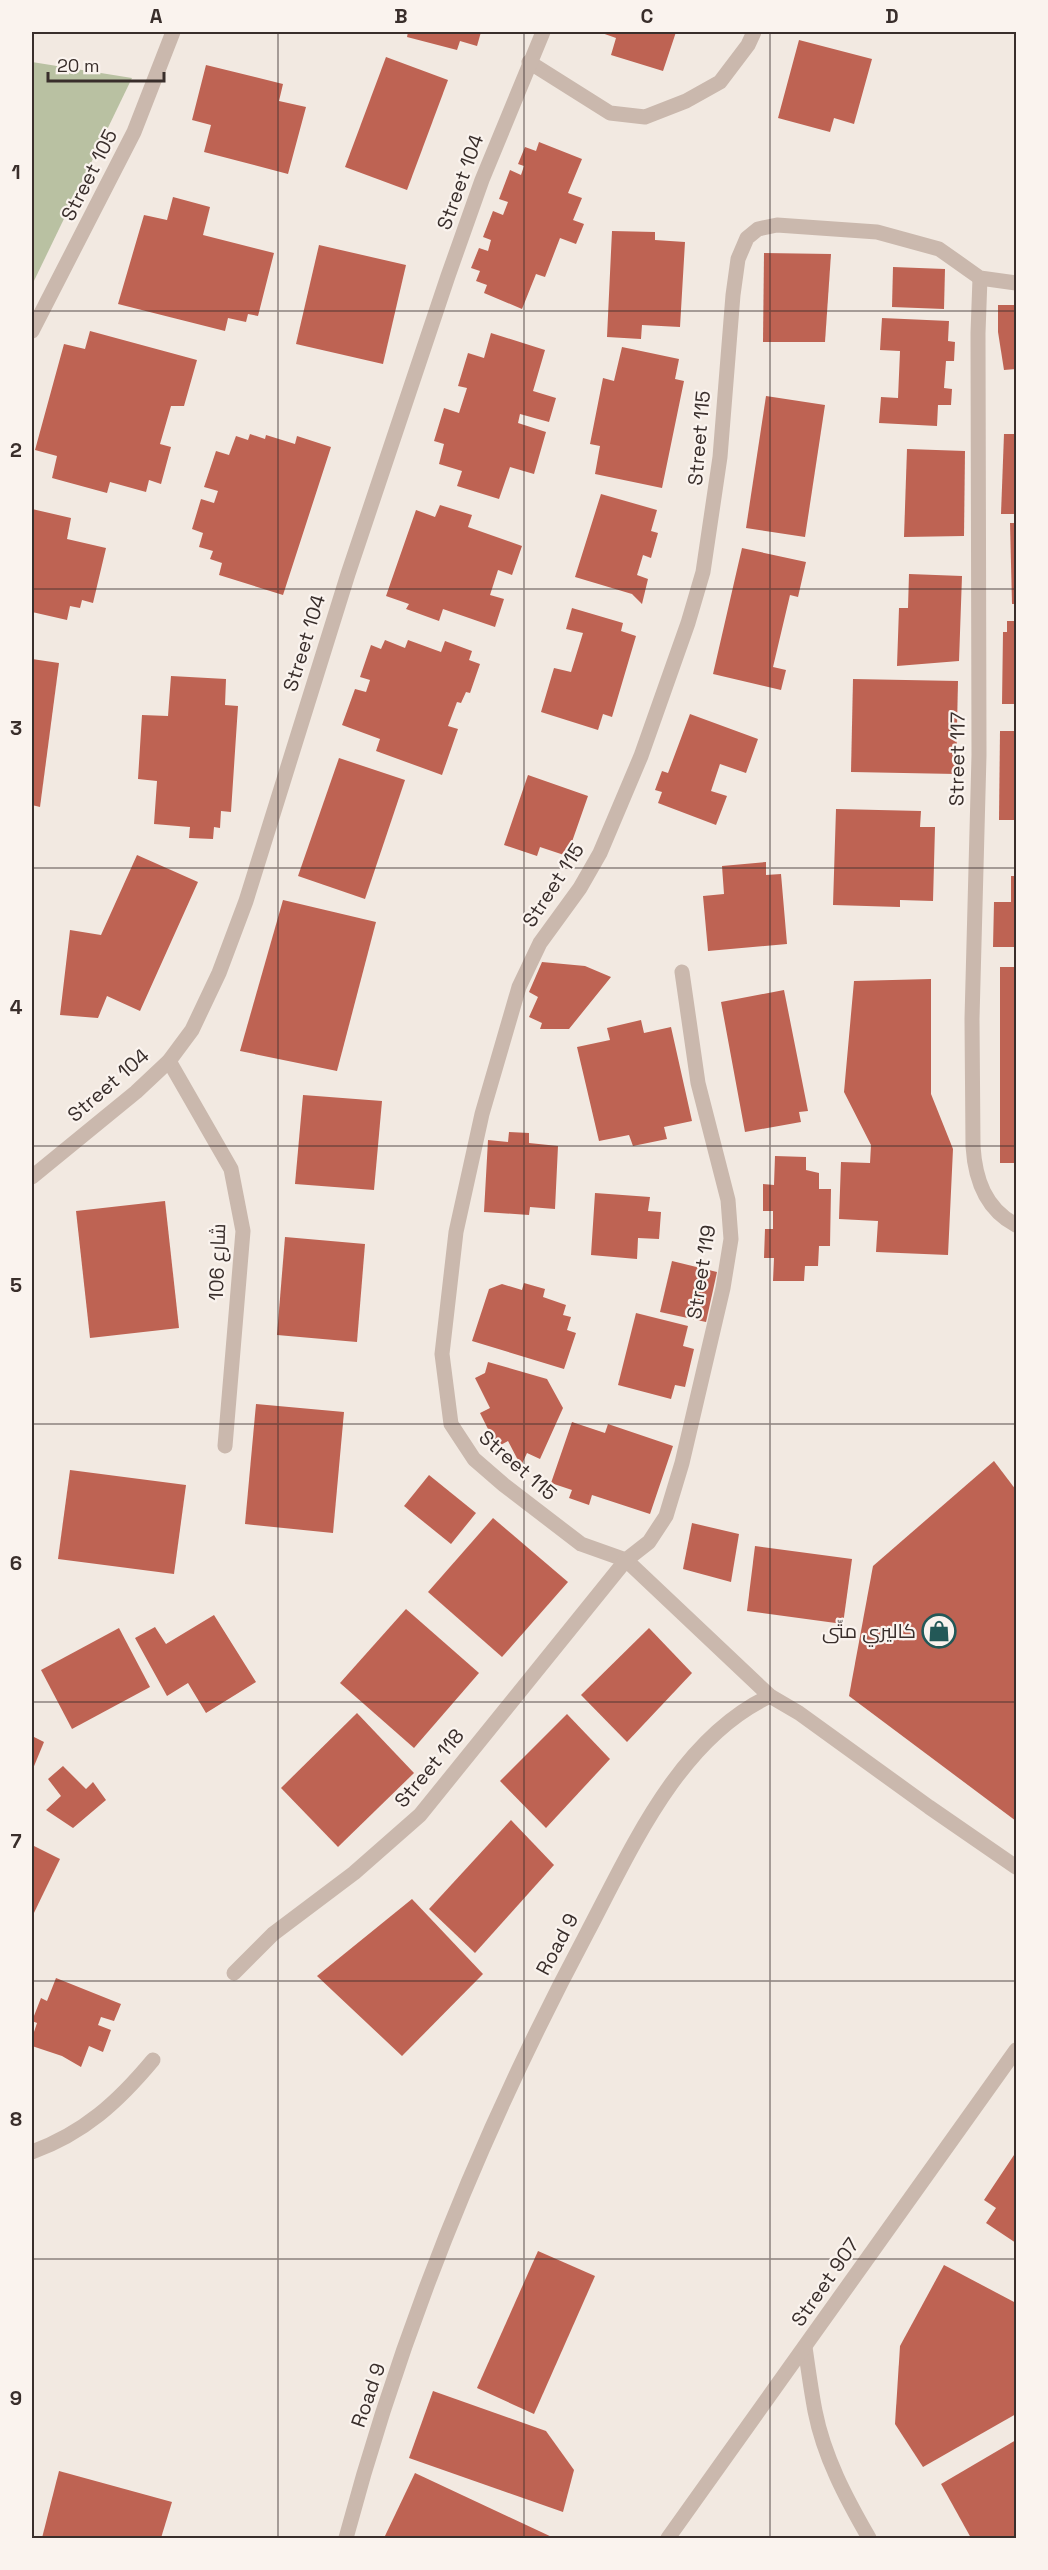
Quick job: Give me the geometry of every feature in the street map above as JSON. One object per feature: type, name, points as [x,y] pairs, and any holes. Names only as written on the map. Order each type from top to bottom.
[{"type":"street","name":"Street 105","points":[[32,331],[134,132],[173,32]]},
{"type":"street","points":[[543,32],[529,62],[610,113],[645,117],[686,102],[720,82],[748,45],[754,32]]},
{"type":"street","name":"Street 104","points":[[32,1177],[136,1092],[169,1061],[192,1030],[219,973],[246,901],[348,574],[401,415],[482,180],[529,62]]},
{"type":"street","name":"Street 115","points":[[770,1696],[626,1560],[581,1544],[474,1459],[451,1424],[442,1354],[453,1254],[482,1114],[498,1052],[519,987],[540,943],[580,888],[600,853],[641,756],[688,624],[703,572],[713,510],[720,457],[733,295],[738,259],[747,238],[758,230],[777,225],[877,232],[939,249],[980,278],[1017,283]]},
{"type":"street","name":"Street 117","points":[[980,278],[978,333],[980,755],[972,1019],[973,1146],[974,1166],[980,1187],[988,1200],[1017,1225]]},
{"type":"street","name":"Street 119","points":[[626,1560],[649,1542],[666,1516],[682,1463],[723,1287],[731,1239],[728,1200],[698,1083],[682,972]]},
{"type":"street","name":"شارع 106","points":[[169,1061],[231,1169],[243,1231],[225,1446]]},
{"type":"street","name":"Street 118","points":[[234,1973],[273,1934],[354,1873],[420,1815],[626,1560]]},
{"type":"street","points":[[770,1696],[799,1713],[1017,1867]]},
{"type":"street","name":"Road 9","points":[[346,2538],[376,2434],[467,2187],[499,2111],[554,1995],[630,1850],[669,1788],[702,1746],[737,1713],[770,1696]]},
{"type":"street","name":"Street 907","points":[[668,2538],[1017,2050]]},
{"type":"street","points":[[32,2152],[48,2146],[99,2116],[126,2092],[153,2060]]},
{"type":"street","points":[[805,2347],[815,2412],[830,2462],[846,2499],[869,2538]]},
{"type":"green space","points":[[32,62],[132,78],[32,285]]},
{"type":"building","points":[[408,32],[481,32],[477,46],[460,41],[457,50],[407,37]]},
{"type":"building","points":[[599,32],[676,32],[663,71],[611,55],[616,38]]},
{"type":"building","points":[[799,40],[872,59],[854,124],[834,118],[830,132],[778,118]]},
{"type":"building","points":[[386,57],[448,80],[407,190],[345,167]]},
{"type":"building","points":[[206,65],[283,84],[279,101],[306,107],[288,174],[204,152],[211,125],[192,120]]},
{"type":"building","points":[[539,142],[582,159],[568,193],[582,198],[573,220],[584,224],[576,244],[560,238],[545,277],[536,274],[522,309],[484,293],[487,285],[476,281],[480,271],[471,268],[479,248],[488,251],[491,240],[483,237],[493,211],[503,215],[508,202],[499,199],[510,170],[521,175],[524,166],[518,164],[525,147],[536,151]]},
{"type":"building","points":[[173,197],[210,207],[203,235],[274,253],[258,316],[248,314],[246,322],[228,318],[225,331],[118,304],[144,215],[167,220]]},
{"type":"building","points":[[612,231],[655,232],[655,240],[685,242],[680,327],[642,325],[641,339],[607,337]]},
{"type":"building","points":[[319,245],[406,265],[383,364],[296,344]]},
{"type":"building","points":[[764,253],[831,254],[825,342],[763,342]]},
{"type":"building","points":[[893,267],[945,269],[944,309],[892,307]]},
{"type":"building","points":[[998,305],[1016,305],[1016,369],[1004,370],[998,332]]},
{"type":"building","points":[[882,318],[949,321],[948,341],[955,342],[954,361],[946,361],[944,388],[952,389],[951,405],[938,405],[937,426],[879,423],[881,397],[898,398],[900,351],[880,350]]},
{"type":"building","points":[[90,331],[197,360],[184,406],[171,406],[160,444],[171,447],[161,484],[149,480],[146,492],[110,482],[107,493],[52,478],[57,456],[35,450],[64,344],[85,349]]},
{"type":"building","points":[[491,333],[545,350],[533,391],[556,398],[549,422],[520,414],[518,423],[546,432],[534,474],[510,467],[499,499],[457,486],[462,471],[439,464],[444,444],[434,441],[444,408],[459,413],[467,388],[458,386],[468,353],[484,358]]},
{"type":"building","points":[[622,347],[679,359],[675,379],[684,381],[662,488],[595,474],[600,446],[590,444],[603,378],[614,381]]},
{"type":"building","points":[[766,396],[825,405],[805,537],[746,528]]},
{"type":"building","points":[[250,434],[265,439],[266,435],[295,444],[297,436],[331,447],[283,595],[219,575],[222,563],[210,559],[213,551],[199,547],[203,533],[192,529],[201,499],[214,503],[218,491],[204,487],[216,451],[229,455],[236,436],[248,440]]},
{"type":"building","points":[[1004,434],[1016,434],[1016,514],[1001,514]]},
{"type":"building","points":[[907,449],[965,451],[964,536],[904,537]]},
{"type":"building","points":[[601,494],[657,510],[651,531],[658,533],[651,558],[643,555],[637,575],[648,579],[642,604],[632,594],[575,577]]},
{"type":"building","points":[[440,505],[472,515],[468,527],[522,546],[512,575],[498,570],[490,595],[504,599],[495,627],[443,609],[439,621],[406,609],[409,604],[386,596],[416,510],[435,517]]},
{"type":"building","points":[[32,509],[71,518],[67,539],[106,548],[93,603],[82,600],[80,608],[70,606],[67,620],[32,612]]},
{"type":"building","points":[[1010,523],[1016,523],[1016,604],[1012,604]]},
{"type":"building","points":[[742,548],[806,562],[798,597],[790,595],[773,667],[786,670],[781,690],[713,674]]},
{"type":"building","points":[[909,574],[962,576],[959,661],[897,666],[899,608],[908,608]]},
{"type":"building","points":[[572,608],[623,623],[621,631],[636,636],[612,717],[603,714],[598,730],[541,712],[554,668],[571,672],[583,633],[566,629]]},
{"type":"building","points":[[1007,621],[1016,621],[1016,704],[1002,704],[1003,632],[1007,632]]},
{"type":"building","points":[[385,640],[405,648],[408,640],[441,652],[445,641],[472,651],[469,660],[480,664],[470,693],[466,692],[461,703],[457,702],[448,726],[458,729],[442,775],[376,751],[380,739],[342,725],[355,689],[366,692],[370,680],[360,677],[371,645],[381,649]]},
{"type":"building","points":[[32,659],[59,663],[40,807],[32,805]]},
{"type":"building","points":[[171,676],[226,679],[225,705],[238,706],[231,812],[221,811],[220,828],[214,827],[213,839],[189,838],[190,827],[154,824],[157,781],[138,779],[142,715],[168,716]]},
{"type":"building","points":[[853,679],[958,681],[956,774],[851,772]]},
{"type":"building","points":[[690,714],[758,739],[746,773],[720,764],[711,791],[727,796],[716,825],[658,803],[662,792],[655,790],[662,771],[668,773]]},
{"type":"building","points":[[1000,731],[1016,731],[1016,820],[999,820]]},
{"type":"building","points":[[339,758],[405,780],[365,899],[298,876]]},
{"type":"building","points":[[528,775],[588,796],[567,856],[540,847],[537,856],[504,845]]},
{"type":"building","points":[[836,809],[921,811],[920,827],[935,827],[933,901],[900,900],[900,907],[833,905]]},
{"type":"building","points":[[137,855],[198,882],[140,1011],[107,996],[98,1018],[60,1015],[70,930],[101,935]]},
{"type":"building","points":[[766,862],[766,875],[781,874],[787,944],[708,951],[703,896],[724,894],[722,866]]},
{"type":"building","points":[[1011,876],[1016,876],[1016,947],[993,947],[994,902],[1011,902]]},
{"type":"building","points":[[283,900],[376,922],[337,1071],[240,1051]]},
{"type":"building","points":[[542,962],[585,966],[611,977],[569,1029],[540,1029],[542,1023],[529,1017],[538,997],[529,992]]},
{"type":"building","points":[[1000,967],[1016,967],[1016,1163],[1000,1163]]},
{"type":"building","points":[[931,979],[931,1094],[953,1149],[948,1255],[876,1252],[878,1221],[839,1219],[841,1162],[870,1163],[871,1145],[844,1092],[854,981]]},
{"type":"building","points":[[784,990],[808,1111],[799,1112],[801,1122],[745,1132],[721,1002]]},
{"type":"building","points":[[641,1020],[644,1033],[671,1027],[692,1121],[664,1127],[667,1139],[633,1146],[629,1135],[599,1141],[577,1047],[610,1040],[607,1028]]},
{"type":"building","points":[[303,1095],[382,1101],[374,1190],[295,1184]]},
{"type":"building","points":[[509,1132],[529,1133],[529,1143],[558,1146],[555,1209],[530,1207],[529,1215],[484,1212],[488,1140],[508,1142]]},
{"type":"building","points":[[775,1156],[806,1157],[806,1170],[819,1173],[819,1189],[831,1189],[830,1246],[819,1246],[818,1266],[805,1266],[804,1281],[773,1281],[774,1258],[764,1258],[765,1229],[773,1229],[773,1211],[763,1211],[763,1184],[774,1185]]},
{"type":"building","points":[[595,1193],[650,1197],[648,1211],[661,1212],[659,1239],[638,1238],[637,1259],[591,1255]]},
{"type":"building","points":[[165,1201],[179,1328],[90,1338],[76,1211]]},
{"type":"building","points":[[285,1237],[365,1244],[357,1342],[277,1335]]},
{"type":"building","points":[[672,1261],[717,1272],[706,1322],[660,1312]]},
{"type":"building","points":[[524,1283],[545,1289],[543,1297],[566,1305],[563,1315],[571,1317],[567,1330],[576,1333],[564,1369],[472,1341],[489,1289],[502,1284],[522,1290]]},
{"type":"building","points":[[636,1313],[688,1326],[683,1346],[694,1349],[685,1387],[675,1385],[671,1399],[618,1385]]},
{"type":"building","points":[[488,1362],[547,1379],[563,1408],[540,1459],[527,1453],[521,1466],[508,1441],[497,1447],[480,1413],[490,1408],[475,1378],[485,1373]]},
{"type":"building","points":[[256,1404],[344,1412],[333,1533],[245,1524]]},
{"type":"building","points":[[572,1422],[605,1433],[608,1424],[673,1446],[650,1514],[592,1495],[589,1505],[569,1498],[572,1490],[551,1483]]},
{"type":"building","name":"كاليري متّى","points":[[994,1461],[1016,1490],[1016,1821],[849,1696],[873,1566]]},
{"type":"building","points":[[70,1470],[186,1485],[174,1574],[58,1559]]},
{"type":"building","points":[[429,1475],[476,1513],[451,1544],[404,1506]]},
{"type":"building","points":[[493,1518],[568,1582],[502,1657],[428,1592]]},
{"type":"building","points":[[692,1523],[739,1534],[731,1582],[683,1569]]},
{"type":"building","points":[[755,1546],[852,1559],[843,1624],[747,1611]]},
{"type":"building","points":[[406,1609],[479,1673],[414,1748],[340,1683]]},
{"type":"building","points":[[214,1615],[256,1682],[206,1713],[188,1683],[167,1696],[135,1638],[155,1627],[166,1644]]},
{"type":"building","points":[[119,1628],[150,1687],[72,1729],[41,1670]]},
{"type":"building","points":[[649,1628],[692,1673],[627,1742],[581,1695]]},
{"type":"building","points":[[357,1713],[414,1773],[338,1847],[281,1788]]},
{"type":"building","points":[[567,1714],[610,1759],[546,1828],[500,1781]]},
{"type":"building","points":[[32,1736],[44,1742],[32,1771]]},
{"type":"building","points":[[63,1766],[86,1789],[93,1782],[106,1800],[73,1828],[46,1810],[61,1796],[48,1779]]},
{"type":"building","points":[[511,1820],[554,1865],[475,1953],[429,1909]]},
{"type":"building","points":[[32,1845],[60,1859],[32,1917]]},
{"type":"building","points":[[412,1899],[483,1974],[402,2056],[317,1976]]},
{"type":"building","points":[[56,1978],[121,2004],[114,2021],[101,2017],[98,2025],[111,2030],[103,2052],[89,2046],[81,2067],[62,2056],[32,2046],[37,2023],[32,2021],[41,1998],[47,2001]]},
{"type":"building","points":[[1016,2152],[1016,2243],[986,2223],[996,2208],[984,2200]]},
{"type":"building","points":[[538,2251],[595,2276],[534,2414],[477,2388]]},
{"type":"building","points":[[944,2265],[1016,2303],[1016,2414],[923,2467],[895,2424],[900,2346]]},
{"type":"building","points":[[433,2391],[546,2431],[574,2470],[563,2512],[409,2458]]},
{"type":"building","points":[[1016,2440],[1016,2538],[971,2538],[941,2484]]},
{"type":"building","points":[[59,2471],[172,2502],[161,2538],[42,2538]]},
{"type":"building","points":[[415,2473],[554,2538],[384,2538]]},
{"type":"place","name":"كاليري متّى","points":[[939,1631]]}]
